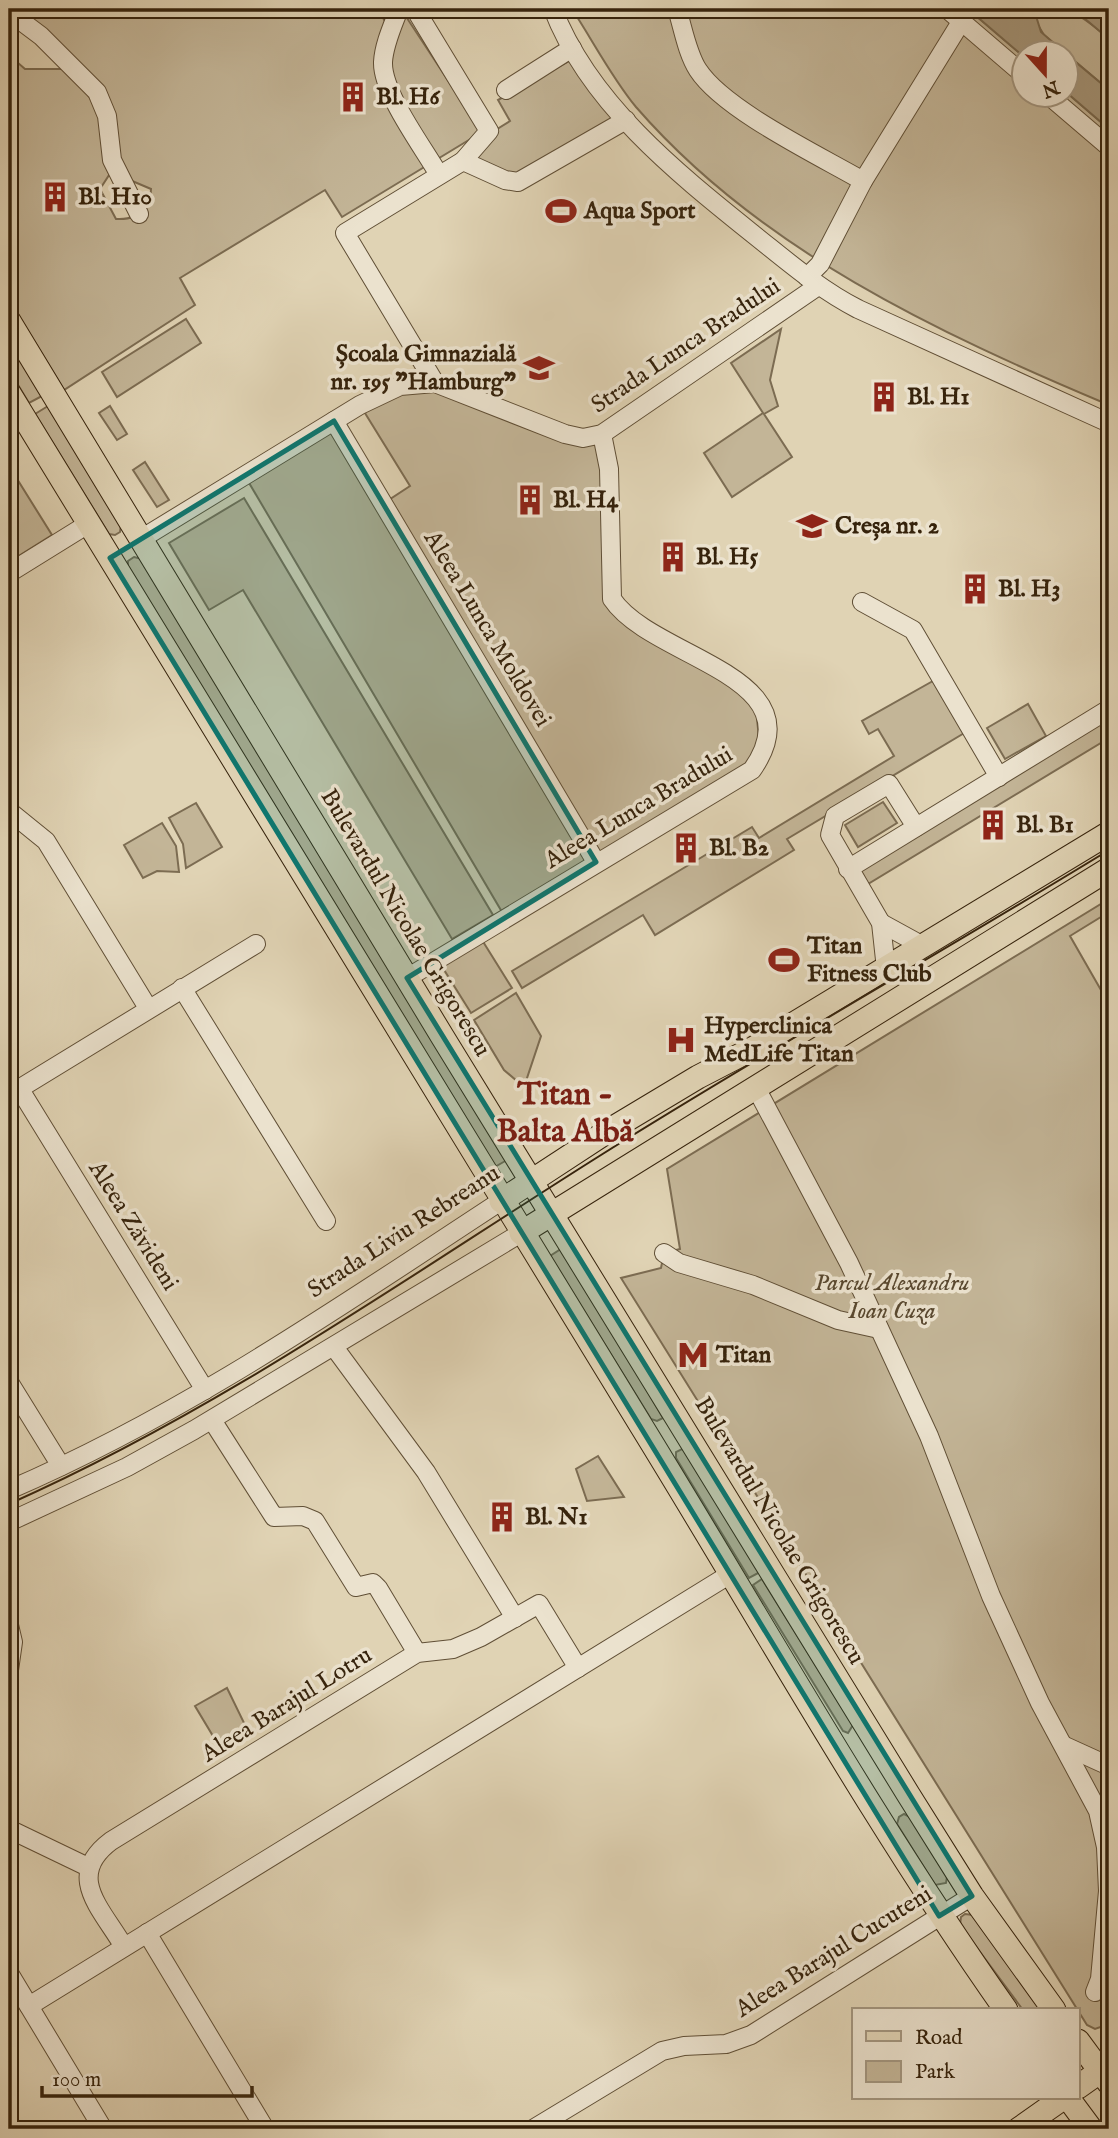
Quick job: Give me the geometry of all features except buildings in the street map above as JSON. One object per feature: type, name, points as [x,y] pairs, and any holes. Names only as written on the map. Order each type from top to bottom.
[{"type":"main road","name":"Bulevardul Nicolae Grigorescu","points":[[9,321],[407,978],[972,1896],[1053,2008]]},
{"type":"main road","points":[[9,393],[501,1201],[732,1573],[880,1822],[939,1916],[1005,2008]]},
{"type":"main road","points":[[110,558],[141,539]]},
{"type":"main road","name":"Strada Liviu Rebreanu","points":[[501,1201],[698,1077],[754,1048],[1109,833]]},
{"type":"main road","points":[[521,1233],[1109,869]]},
{"type":"main road","points":[[1080,2043],[1106,2073],[1080,2086]]},
{"type":"main road","points":[[1019,2129],[1062,2100]]},
{"type":"main road","points":[[1067,2100],[1091,2129]]},
{"type":"street","points":[[399,9],[385,48],[383,70],[393,96],[439,175]]},
{"type":"street","points":[[415,9],[489,131],[463,161],[345,233],[435,383]]},
{"type":"street","points":[[553,9],[572,48],[626,120],[694,186],[813,282],[863,181],[961,22]]},
{"type":"street","points":[[677,9],[692,58],[711,85],[756,118],[863,181]]},
{"type":"street","points":[[947,9],[1010,63]]},
{"type":"street","points":[[9,12],[41,36],[97,92],[107,116],[112,160],[139,214]]},
{"type":"street","points":[[506,90],[572,48]]},
{"type":"street","points":[[1063,108],[1109,147]]},
{"type":"street","points":[[463,161],[505,180],[518,182],[531,178],[626,120]]},
{"type":"street","name":"Strada Lunca Bradului","points":[[141,539],[334,421],[400,386],[435,383],[565,434],[583,438],[602,434],[813,282],[858,309],[1109,423]]},
{"type":"street","name":"Aleea Lunca Moldovei","points":[[334,421],[597,862]]},
{"type":"street","name":"Aleea Lunca Bradului","points":[[407,978],[752,770],[761,757],[766,724],[761,702],[744,684],[636,624],[612,599],[609,469],[602,434]]},
{"type":"street","points":[[9,573],[88,524]]},
{"type":"street","points":[[862,601],[913,630],[999,777]]},
{"type":"street","points":[[848,869],[1109,709]]},
{"type":"street","points":[[886,968],[881,923],[831,840],[835,816],[889,783],[916,828]]},
{"type":"street","points":[[9,811],[46,841],[148,1008]]},
{"type":"street","points":[[881,923],[923,946]]},
{"type":"street","name":"Aleea Zăvideni","points":[[205,1390],[14,1092],[256,944]]},
{"type":"street","points":[[182,988],[326,1221]]},
{"type":"street","points":[[755,1086],[849,1263],[929,1436],[991,1596],[1040,1703],[1098,1811],[1106,1847],[1108,1884],[1100,1979],[1095,1992]]},
{"type":"street","name":"Strada Liviu Rebreanu","points":[[9,1490],[61,1466],[205,1390],[501,1201]]},
{"type":"street","points":[[9,1522],[127,1467],[212,1420],[521,1233]]},
{"type":"street","points":[[664,1253],[678,1263],[753,1285],[838,1320],[879,1329]]},
{"type":"street","points":[[334,1348],[426,1472],[515,1618]]},
{"type":"street","points":[[9,1382],[61,1466]]},
{"type":"street","points":[[212,1420],[274,1517],[303,1516],[315,1521],[356,1587],[373,1583],[379,1588],[417,1653]]},
{"type":"street","points":[[29,2006],[732,1573]]},
{"type":"street","name":"Aleea Barajul Lotru","points":[[88,1867],[94,1857],[111,1841],[417,1653],[453,1649],[539,1604],[578,1668]]},
{"type":"street","points":[[9,1625],[13,1642],[9,1670]]},
{"type":"street","points":[[1065,1746],[1109,1766]]},
{"type":"street","points":[[9,1829],[88,1867],[87,1877],[91,1890],[124,1947]]},
{"type":"street","name":"Aleea Barajul Cucuteni","points":[[533,2129],[662,2051],[684,2046],[726,2044],[751,2035],[972,1896]]},
{"type":"street","points":[[147,1933],[265,2129]]},
{"type":"street","points":[[9,1973],[103,2129]]},
{"type":"highlighted area","points":[[334,421],[596,862],[407,978],[972,1896],[939,1916],[110,558]]},
{"type":"green space","points":[[9,9],[378,9],[391,32],[401,9],[482,132],[342,217],[325,190],[180,278],[195,305],[64,390],[9,300],[9,42],[10,56],[25,69],[64,69],[86,91],[98,115],[111,172],[100,189],[116,219],[130,218],[146,208],[150,204],[151,189],[118,175],[107,117],[101,102],[81,72],[52,44],[9,12]]},
{"type":"green space","points":[[572,9],[968,9],[1010,45],[1010,108],[1080,108],[1080,104],[1109,129],[1109,405],[917,317],[855,283],[795,245],[738,204],[685,158],[636,107]]},
{"type":"green space","points":[[1041,9],[1070,12],[1086,20],[1109,39],[1109,90],[1080,65],[1080,38],[1048,38],[1035,20]]},
{"type":"green space","points":[[578,56],[626,120],[531,178],[463,161],[486,136],[510,121],[498,100]]},
{"type":"green space","points":[[186,319],[201,343],[117,397],[102,372]]},
{"type":"green space","points":[[781,329],[770,380],[778,406],[764,414],[792,457],[732,497],[704,453],[763,413],[731,363]]},
{"type":"green space","points":[[9,341],[42,396],[29,403],[9,370]]},
{"type":"green space","points":[[415,383],[565,434],[602,434],[612,599],[754,692],[761,756],[505,917],[245,476],[334,421],[384,503],[410,486],[360,405]]},
{"type":"green space","points":[[48,406],[121,524],[120,532],[115,535],[109,534],[35,414]]},
{"type":"green space","points":[[110,406],[127,434],[117,440],[99,413]]},
{"type":"green space","points":[[145,462],[169,500],[157,507],[133,470]]},
{"type":"green space","points":[[9,466],[52,535],[9,562]]},
{"type":"green space","points":[[244,498],[493,915],[452,939],[243,590],[209,610],[169,543]]},
{"type":"green space","points":[[134,557],[142,559],[507,1160],[493,1168],[128,568],[128,561]]},
{"type":"green space","points":[[940,677],[971,729],[787,839],[794,850],[655,935],[643,915],[522,988],[512,971],[752,827],[759,838],[894,756],[878,729],[869,734],[862,721]]},
{"type":"green space","points":[[1028,704],[1046,736],[1005,759],[987,728]]},
{"type":"green space","points":[[1109,713],[1109,738],[868,884],[854,870]]},
{"type":"green space","points":[[883,802],[897,823],[858,847],[845,825]]},
{"type":"green space","points":[[196,803],[222,847],[186,868],[183,844],[169,818]]},
{"type":"green space","points":[[162,823],[176,846],[179,872],[157,871],[143,878],[124,845]]},
{"type":"green space","name":"Parcul Alexandru Ioan Cuza","points":[[1109,899],[1109,912],[1070,936],[1109,1004],[1109,2024],[1095,2029],[1087,2025],[1080,2014],[1080,2008],[1076,2008],[621,1278],[661,1268],[664,1253],[680,1249],[667,1169]]},
{"type":"green space","points":[[482,940],[512,988],[471,1013],[441,965]]},
{"type":"green space","points":[[516,993],[541,1036],[524,1087],[504,1070],[474,1020]]},
{"type":"green space","points":[[564,1247],[663,1418],[657,1421],[651,1419],[550,1256]]},
{"type":"green space","points":[[682,1449],[687,1451],[760,1572],[749,1578],[676,1458],[676,1452]]},
{"type":"green space","points":[[598,1456],[624,1497],[587,1501],[576,1469]]},
{"type":"green space","points":[[762,1579],[853,1725],[848,1733],[843,1731],[753,1585]]},
{"type":"green space","points":[[227,1688],[247,1729],[219,1746],[195,1706]]},
{"type":"green space","points":[[904,1814],[910,1817],[947,1877],[946,1883],[935,1885],[897,1824],[899,1817]]},
{"type":"green space","points":[[965,1914],[973,1915],[1041,2008],[1022,2008],[960,1925],[961,1917]]},
{"type":"shaded area","points":[[968,9],[1043,9],[1036,16],[1041,32],[1048,38],[1010,38],[1010,45]]},
{"type":"shaded area","points":[[1065,9],[1109,9],[1109,39],[1083,17]]},
{"type":"shaded area","points":[[1080,66],[1109,90],[1109,129],[1080,104]]},
{"type":"tram line","points":[[9,1504],[87,1467],[237,1385],[384,1295],[664,1116],[1109,850]]},
{"type":"place","name":"Bl. H6","points":[[353,97]]},
{"type":"place","name":"Bl. H10","points":[[55,197]]},
{"type":"place","name":"Aqua Sport","points":[[561,211]]},
{"type":"place","name":"Școala Gimnazială nr. 195 \"Hamburg\"","points":[[539,368]]},
{"type":"place","name":"Bl. H1","points":[[884,397]]},
{"type":"place","name":"Bl. H4","points":[[530,500]]},
{"type":"place","name":"Creșa nr. 2","points":[[812,526]]},
{"type":"place","name":"Bl. H5","points":[[673,557]]},
{"type":"place","name":"Bl. H3","points":[[975,589]]},
{"type":"place","name":"Bl. B1","points":[[993,825]]},
{"type":"place","name":"Bl. B2","points":[[686,848]]},
{"type":"place","name":"Titan Fitness Club","points":[[784,960]]},
{"type":"place","name":"Hyperclinica MedLife Titan","points":[[681,1040]]},
{"type":"place","name":"Titan","points":[[693,1355]]},
{"type":"place","name":"Bl. N1","points":[[502,1517]]},
{"type":"district","name":"Titan - Balta Albă","points":[[565,1114]]}]
